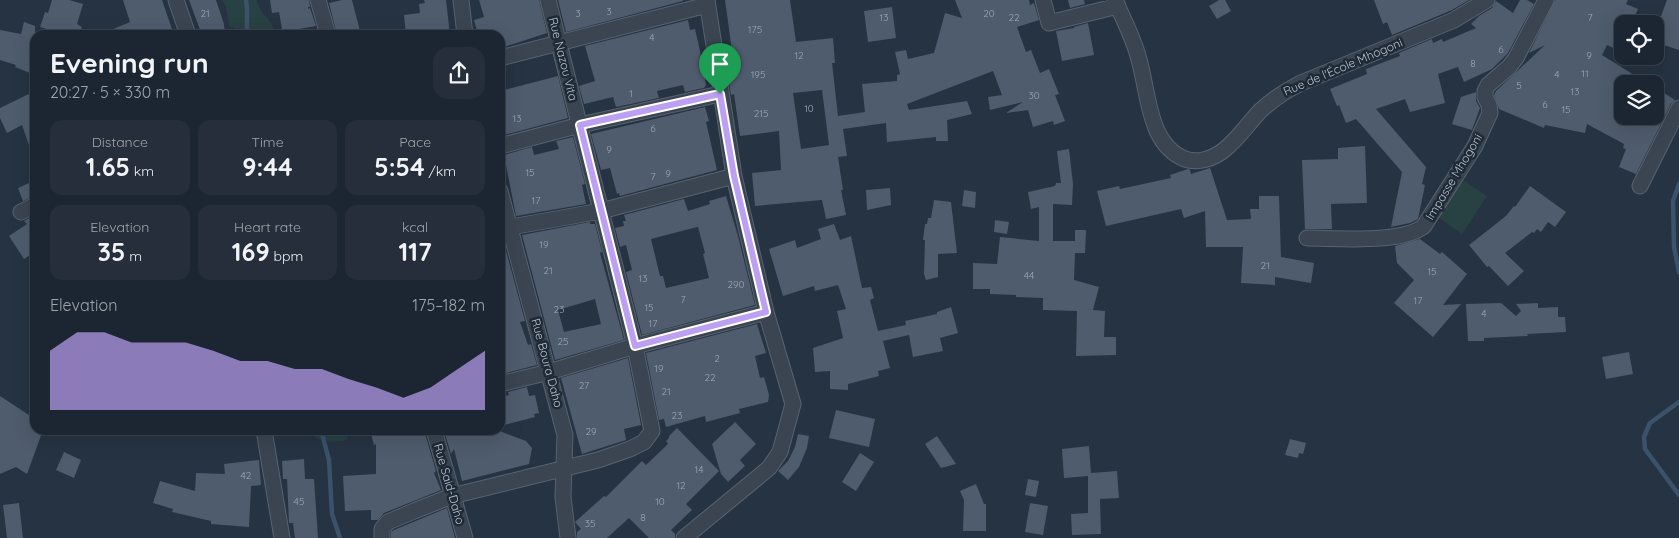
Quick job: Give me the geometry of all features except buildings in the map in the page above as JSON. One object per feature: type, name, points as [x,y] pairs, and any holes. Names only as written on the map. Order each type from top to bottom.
[{"type":"street","points":[[176,0],[186,30]]},
{"type":"street","points":[[318,0],[327,30]]},
{"type":"street","points":[[461,0],[464,30]]},
{"type":"street","name":"Rue Nazou Vita","points":[[548,0],[635,346],[652,432],[644,442],[630,449],[564,470]]},
{"type":"street","points":[[1043,0],[1049,23],[1116,3]]},
{"type":"street","name":"Rue de l'École Mhogoni","points":[[1116,3],[1138,57],[1158,137],[1167,149],[1179,157],[1188,161],[1199,162],[1223,151],[1281,93],[1454,20],[1487,0]]},
{"type":"street","name":"Impasse Mhogoni","points":[[1307,238],[1391,238],[1408,235],[1424,226],[1475,146],[1490,113],[1485,97],[1488,84],[1516,58],[1546,0]]},
{"type":"street","points":[[505,57],[707,2],[734,176],[766,312],[792,404],[780,452],[769,468],[684,538]]},
{"type":"street","points":[[505,145],[580,125],[720,94]]},
{"type":"street","points":[[1640,186],[1679,108]]},
{"type":"street","points":[[508,236],[734,176]]},
{"type":"street","name":"Rue Boura Daho","points":[[505,219],[508,236],[566,435],[563,498],[568,538]]},
{"type":"street","points":[[505,383],[766,312]]},
{"type":"street","points":[[265,435],[282,538]]},
{"type":"street","name":"Rue Said-Daho","points":[[435,435],[465,538]]},
{"type":"street","points":[[382,538],[382,529],[388,522],[452,496],[564,470]]},
{"type":"green space","points":[[222,0],[257,0],[258,5],[274,30],[236,30],[229,26],[226,7]]},
{"type":"green space","points":[[1463,180],[1487,196],[1462,234],[1438,217]]},
{"type":"green space","points":[[313,435],[348,435],[347,440],[337,442],[320,440]]},
{"type":"waterway","points":[[246,0],[247,30]]},
{"type":"waterway","points":[[1679,184],[1673,201],[1674,247],[1679,272]]},
{"type":"waterway","points":[[1679,402],[1650,423],[1644,437],[1645,449],[1679,495]]},
{"type":"waterway","points":[[322,435],[329,460],[332,514],[340,538]]},
{"type":"route","points":[[720,94],[734,176],[766,312],[635,346],[580,125],[720,94]]}]
